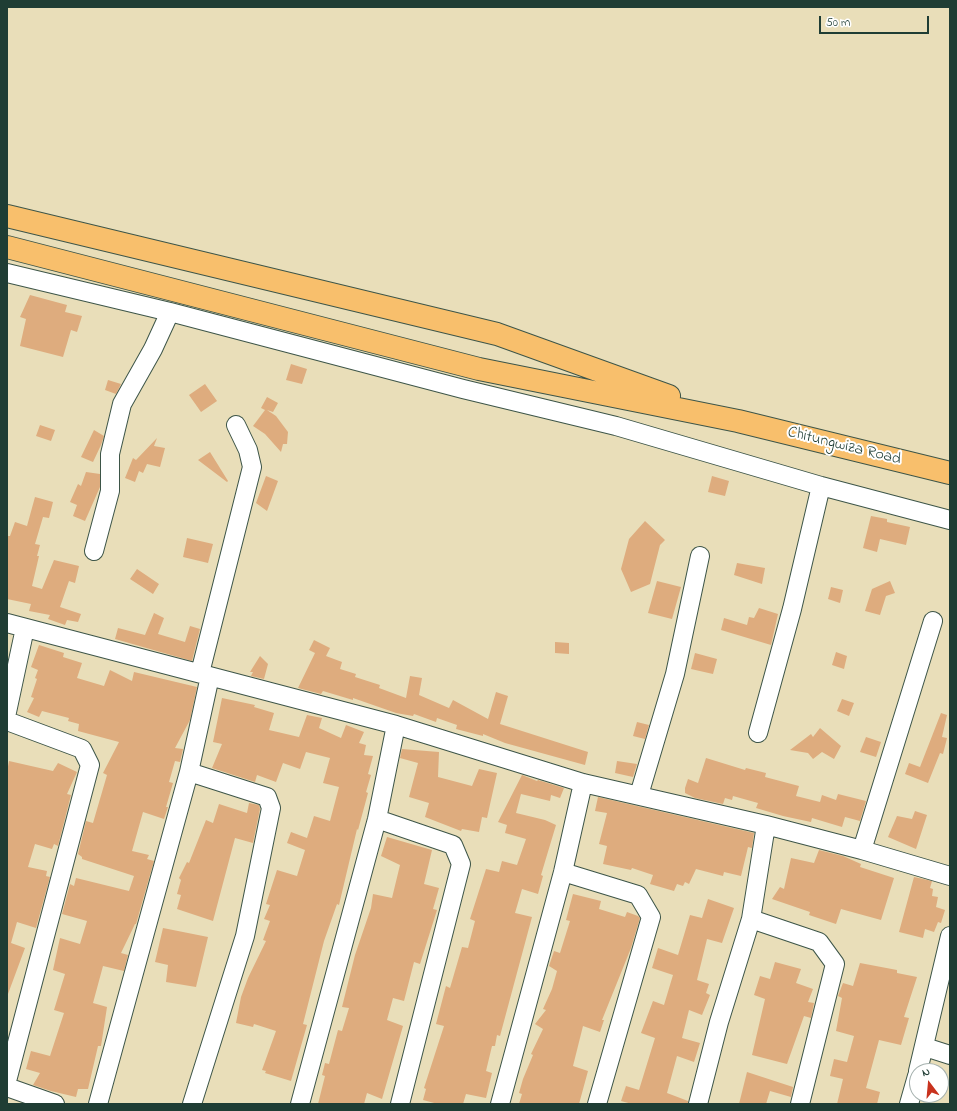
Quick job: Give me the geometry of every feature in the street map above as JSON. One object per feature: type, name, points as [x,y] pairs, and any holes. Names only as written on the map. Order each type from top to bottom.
[{"type":"main road","points":[[7,216],[497,334],[738,421]]},
{"type":"main road","points":[[7,247],[479,369],[738,421]]},
{"type":"main road","name":"Chitungwiza Road","points":[[738,421],[950,473]]},
{"type":"street","points":[[7,273],[170,312],[463,389],[616,426],[821,486],[950,520]]},
{"type":"street","points":[[94,551],[110,490],[110,454],[122,404],[153,349],[170,312]]},
{"type":"street","points":[[98,1104],[189,772],[205,675],[252,467],[248,450],[236,425]]},
{"type":"street","points":[[758,733],[792,609],[821,486]]},
{"type":"street","points":[[639,795],[675,674],[700,556]]},
{"type":"street","points":[[862,850],[933,621]]},
{"type":"street","points":[[7,623],[396,726],[583,783],[766,825],[862,850],[950,876]]},
{"type":"street","points":[[7,712],[25,628]]},
{"type":"street","points":[[7,721],[82,749],[90,764],[7,1082]]},
{"type":"street","points":[[300,1104],[377,819],[396,726]]},
{"type":"street","points":[[189,772],[267,796],[271,808],[245,936],[192,1104]]},
{"type":"street","points":[[500,1104],[563,872],[583,783]]},
{"type":"street","points":[[377,819],[453,845],[461,864],[400,1104]]},
{"type":"street","points":[[698,1104],[719,1022],[751,920],[766,825]]},
{"type":"street","points":[[563,872],[638,895],[651,917],[597,1104]]},
{"type":"street","points":[[751,920],[819,942],[835,964],[800,1104]]},
{"type":"street","points":[[920,1063],[950,936]]},
{"type":"street","points":[[925,1047],[950,1055]]},
{"type":"street","points":[[7,1087],[55,1104]]},
{"type":"building","points":[[30,295],[67,305],[65,312],[82,316],[77,332],[71,330],[63,357],[20,346],[26,319],[20,317]]},
{"type":"building","points":[[291,364],[307,369],[302,384],[286,380]]},
{"type":"building","points":[[108,380],[121,384],[116,394],[105,390]]},
{"type":"building","points":[[205,384],[217,401],[201,412],[189,395]]},
{"type":"building","points":[[267,397],[278,403],[273,412],[267,410],[276,416],[288,432],[287,444],[283,444],[281,452],[265,434],[253,426],[265,410],[261,408]]},
{"type":"building","points":[[40,425],[55,430],[51,441],[36,436]]},
{"type":"building","points":[[94,430],[104,436],[93,462],[81,457]]},
{"type":"building","points":[[157,438],[154,446],[165,448],[160,467],[147,464],[143,473],[139,471],[135,482],[125,478],[133,458],[136,460]]},
{"type":"building","points":[[210,452],[228,481],[227,482],[198,460]]},
{"type":"building","points":[[86,472],[100,474],[100,487],[85,521],[73,516],[77,505],[70,502],[78,484],[81,486]]},
{"type":"building","points":[[266,476],[278,481],[267,511],[256,503]]},
{"type":"building","points":[[712,476],[729,481],[725,496],[708,492]]},
{"type":"building","points":[[35,497],[53,502],[49,518],[43,517],[35,544],[40,545],[32,586],[42,589],[54,560],[79,566],[75,583],[69,581],[60,607],[81,614],[78,622],[67,620],[65,625],[48,619],[50,615],[29,611],[31,604],[7,599],[7,536],[10,536],[15,522],[27,526]]},
{"type":"building","points":[[871,516],[887,519],[887,522],[910,527],[906,545],[880,539],[877,552],[863,548]]},
{"type":"building","points":[[645,521],[665,540],[660,545],[650,584],[631,592],[621,569],[629,539]]},
{"type":"building","points":[[187,538],[213,544],[208,563],[183,557]]},
{"type":"building","points":[[737,563],[765,568],[762,584],[734,575]]},
{"type":"building","points":[[137,569],[159,584],[153,594],[130,579]]},
{"type":"building","points":[[657,581],[681,587],[672,619],[648,613]]},
{"type":"building","points":[[890,581],[895,593],[886,596],[880,615],[865,611],[872,589]]},
{"type":"building","points":[[831,587],[843,590],[840,603],[828,599]]},
{"type":"building","points":[[759,608],[778,614],[771,645],[721,630],[724,618],[747,625],[749,617],[754,618]]},
{"type":"building","points":[[154,613],[164,618],[158,634],[185,642],[190,626],[200,629],[192,661],[115,639],[118,628],[145,635]]},
{"type":"building","points":[[314,640],[330,648],[326,656],[342,662],[340,669],[356,674],[355,677],[380,685],[379,688],[406,698],[410,676],[422,678],[419,695],[449,708],[453,700],[488,719],[496,692],[508,696],[500,724],[588,752],[585,765],[505,743],[483,734],[483,736],[456,729],[457,725],[437,718],[436,722],[414,714],[413,716],[396,713],[353,698],[353,700],[323,691],[321,694],[298,688],[315,653],[309,650]]},
{"type":"building","points":[[555,642],[569,643],[569,654],[555,653]]},
{"type":"building","points":[[39,645],[64,653],[63,657],[82,663],[77,678],[104,686],[110,670],[132,681],[134,672],[197,687],[190,720],[175,748],[183,749],[180,762],[175,761],[169,782],[173,783],[164,819],[143,812],[132,851],[149,855],[147,859],[154,861],[136,924],[121,953],[128,955],[124,971],[103,966],[93,1003],[107,1007],[101,1046],[98,1046],[88,1089],[78,1089],[76,1097],[33,1085],[40,1073],[26,1069],[31,1051],[50,1056],[64,1013],[54,1010],[65,974],[53,970],[60,938],[80,944],[87,921],[62,914],[70,884],[74,886],[76,878],[129,891],[134,876],[82,859],[82,857],[78,854],[86,821],[93,823],[107,775],[103,773],[119,742],[78,731],[79,724],[68,721],[69,718],[42,711],[39,717],[27,712],[34,698],[31,697],[37,679],[35,678],[38,670],[31,667]]},
{"type":"building","points":[[836,652],[847,656],[844,669],[832,665]]},
{"type":"building","points":[[695,653],[717,659],[713,674],[691,669]]},
{"type":"building","points":[[260,656],[268,664],[264,679],[251,676],[253,672],[250,672]]},
{"type":"building","points":[[222,698],[255,705],[254,707],[274,713],[269,730],[299,737],[307,715],[322,718],[319,728],[341,738],[346,725],[364,732],[359,743],[366,745],[364,755],[373,756],[368,774],[371,775],[366,792],[368,793],[358,830],[357,829],[339,905],[337,904],[324,941],[303,1024],[307,1025],[291,1081],[265,1073],[266,1071],[262,1070],[276,1031],[254,1024],[253,1027],[236,1023],[241,997],[248,978],[266,941],[263,940],[270,921],[264,919],[270,905],[266,904],[277,870],[297,876],[305,850],[287,843],[291,832],[307,838],[314,816],[330,821],[339,787],[323,783],[330,758],[306,752],[300,769],[283,763],[276,782],[257,775],[255,782],[212,768],[222,744],[213,742]]},
{"type":"building","points":[[842,699],[854,703],[849,716],[837,711]]},
{"type":"building","points":[[941,713],[947,715],[942,737],[947,738],[943,754],[940,753],[928,783],[905,774],[909,763],[920,767]]},
{"type":"building","points":[[637,722],[649,725],[645,739],[633,736]]},
{"type":"building","points":[[820,728],[841,746],[834,759],[822,752],[813,759],[808,753],[790,750],[811,734],[813,737]]},
{"type":"building","points":[[866,737],[881,742],[876,757],[860,752]]},
{"type":"building","points":[[402,749],[439,752],[438,777],[472,786],[479,769],[497,773],[487,818],[482,817],[479,832],[462,829],[461,831],[425,817],[429,803],[409,797],[418,763],[400,758]]},
{"type":"building","points":[[706,758],[745,770],[746,768],[766,773],[765,777],[799,786],[796,796],[820,802],[822,795],[836,800],[838,794],[866,801],[860,821],[845,817],[842,827],[812,818],[811,822],[783,816],[756,808],[758,803],[733,796],[732,800],[725,798],[723,804],[695,798],[685,793],[685,788],[688,779],[698,783]]},
{"type":"building","points":[[9,761],[53,771],[58,763],[77,772],[67,794],[71,795],[58,846],[54,844],[52,849],[35,844],[28,867],[47,871],[46,876],[50,877],[36,928],[17,922],[11,943],[25,948],[8,994],[7,772]]},
{"type":"building","points":[[617,761],[637,764],[633,777],[615,773]]},
{"type":"building","points":[[522,775],[537,781],[538,780],[564,788],[560,798],[551,795],[550,801],[521,794],[516,813],[545,820],[556,825],[541,875],[543,876],[538,894],[522,889],[515,913],[532,917],[500,1036],[497,1035],[495,1046],[492,1046],[486,1071],[492,1073],[486,1098],[466,1094],[463,1104],[438,1104],[423,1100],[426,1089],[424,1088],[444,1026],[436,1024],[446,986],[450,988],[462,947],[468,948],[475,921],[470,919],[486,869],[499,872],[502,861],[517,865],[526,839],[505,833],[507,825],[498,822]]},
{"type":"building","points":[[598,797],[754,833],[752,848],[748,847],[741,876],[724,872],[723,876],[696,869],[689,884],[685,882],[683,886],[677,884],[674,891],[650,884],[653,875],[632,868],[631,870],[603,864],[607,846],[599,844],[607,813],[595,811]]},
{"type":"building","points":[[249,803],[259,805],[260,809],[253,843],[235,838],[213,921],[177,909],[181,895],[177,894],[181,880],[179,878],[187,862],[189,863],[206,820],[213,823],[219,804],[247,813]]},
{"type":"building","points":[[915,811],[927,815],[916,849],[888,837],[897,816],[912,819]]},
{"type":"building","points":[[387,837],[432,850],[424,884],[439,888],[433,909],[437,910],[420,964],[414,962],[404,1001],[393,998],[387,1020],[403,1026],[382,1099],[367,1093],[364,1104],[318,1104],[325,1076],[322,1075],[325,1063],[329,1064],[338,1030],[342,1031],[349,1008],[342,1007],[355,955],[371,908],[373,894],[392,898],[400,865],[381,856]]},
{"type":"building","points":[[819,850],[843,856],[861,864],[860,867],[894,878],[881,920],[841,909],[836,924],[809,915],[810,912],[772,899],[780,887],[784,889],[791,858],[814,863]]},
{"type":"building","points":[[914,877],[932,881],[930,888],[933,889],[932,896],[938,897],[936,907],[945,910],[941,923],[938,922],[934,932],[925,929],[923,938],[899,932]]},
{"type":"building","points":[[573,894],[601,901],[599,909],[625,917],[627,912],[640,918],[631,948],[602,1020],[604,1020],[600,1032],[583,1026],[573,1066],[588,1071],[579,1104],[519,1104],[522,1094],[519,1093],[533,1055],[531,1054],[543,1029],[535,1024],[546,1010],[543,1009],[552,989],[557,971],[549,966],[554,951],[560,953],[570,921],[566,920]]},
{"type":"building","points":[[708,899],[734,908],[722,943],[707,939],[697,980],[709,984],[706,993],[710,995],[702,1015],[689,1010],[682,1038],[700,1043],[694,1062],[677,1056],[667,1093],[688,1101],[688,1104],[632,1104],[621,1101],[626,1086],[639,1090],[655,1038],[641,1033],[653,1001],[664,1005],[673,975],[652,968],[658,948],[678,955],[690,915],[702,918]]},
{"type":"building","points":[[163,928],[208,937],[196,987],[166,982],[168,965],[155,962]]},
{"type":"building","points":[[775,962],[801,969],[796,983],[813,989],[808,1002],[814,1003],[811,1018],[804,1016],[787,1064],[752,1055],[765,999],[754,995],[760,976],[770,979]]},
{"type":"building","points":[[860,963],[897,970],[897,973],[917,977],[904,1017],[909,1018],[901,1045],[879,1040],[866,1088],[880,1092],[877,1104],[837,1104],[843,1079],[830,1076],[834,1059],[847,1062],[854,1036],[836,1031],[842,998],[838,996],[843,983],[853,986]]},
{"type":"building","points":[[747,1072],[793,1087],[791,1097],[770,1091],[766,1104],[739,1104]]}]
